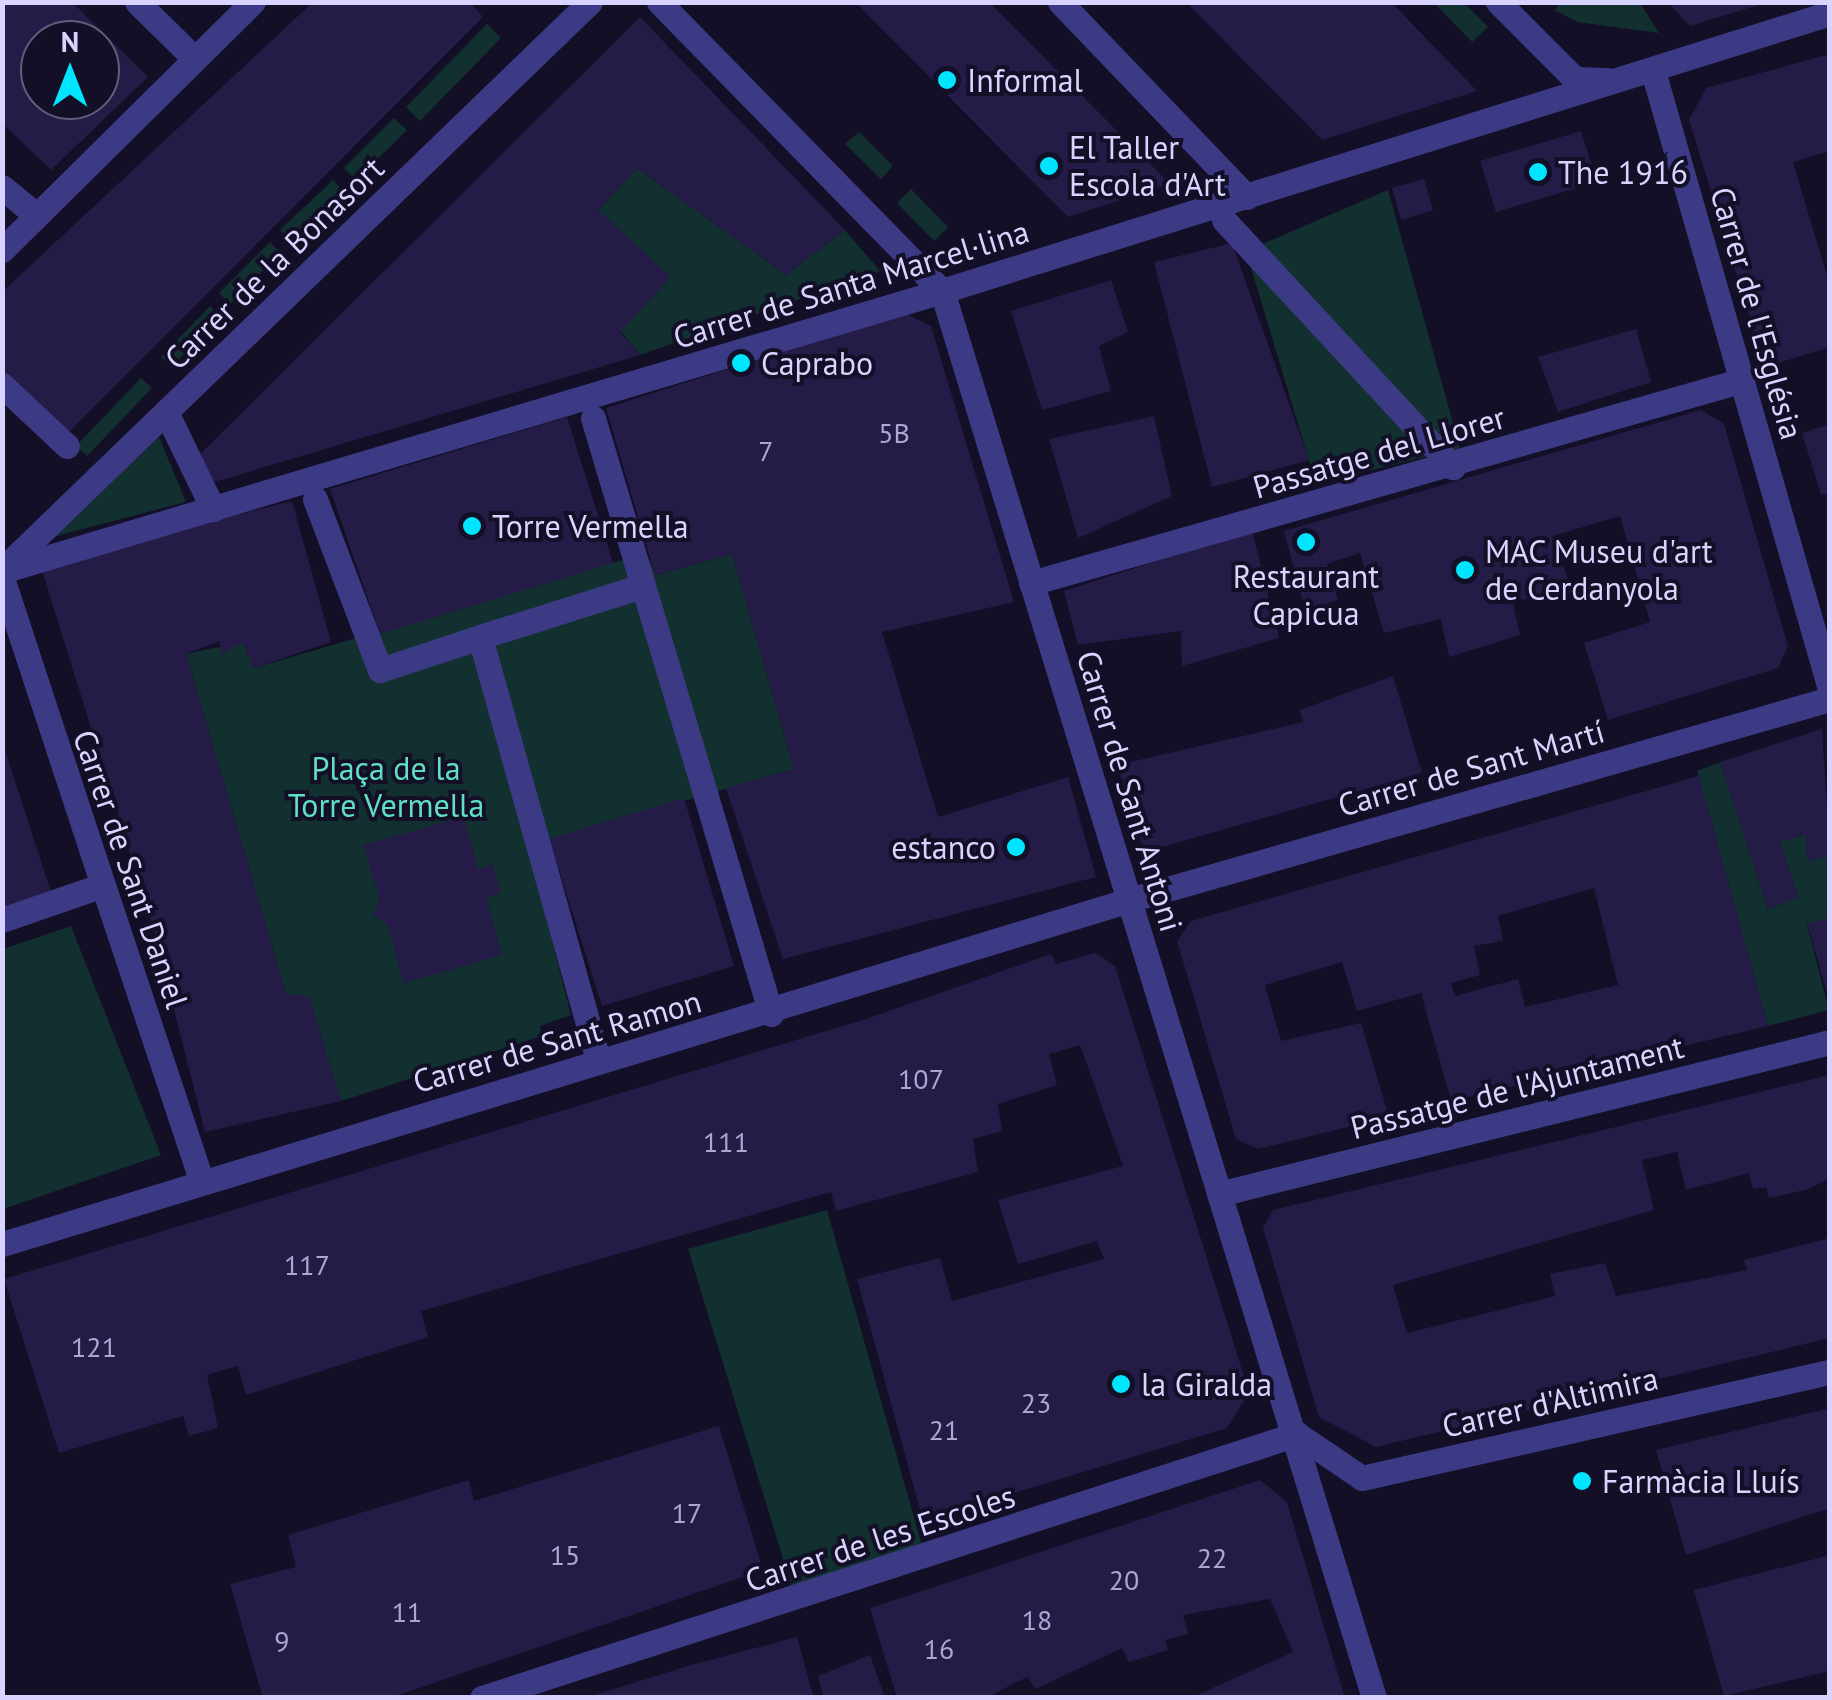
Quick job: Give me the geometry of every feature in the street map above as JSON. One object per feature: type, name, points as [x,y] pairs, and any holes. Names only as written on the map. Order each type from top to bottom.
[{"type":"street","points":[[137,2],[194,58]]},
{"type":"street","points":[[2,250],[253,2]]},
{"type":"street","name":"Carrer de la Bonasort","points":[[2,570],[590,2]]},
{"type":"street","name":"Carrer de Sant Antoni","points":[[659,2],[942,292],[1374,1698]]},
{"type":"street","points":[[1060,2],[1248,197]]},
{"type":"street","points":[[1498,2],[1575,79],[1616,81]]},
{"type":"street","name":"Carrer de Santa Marcel·lina","points":[[2,570],[942,292],[1830,14]]},
{"type":"street","name":"Carrer de l'Església","points":[[1653,71],[1830,689]]},
{"type":"street","points":[[2,187],[36,215]]},
{"type":"street","points":[[1224,220],[1452,467]]},
{"type":"street","name":"Passatge del Llorer","points":[[1031,583],[1452,467],[1743,380]]},
{"type":"street","points":[[2,385],[67,446]]},
{"type":"street","points":[[166,412],[214,508]]},
{"type":"street","points":[[593,418],[771,1014]]},
{"type":"street","points":[[316,499],[380,670],[642,586]]},
{"type":"street","name":"Carrer de Sant Daniel","points":[[2,578],[201,1179]]},
{"type":"street","points":[[480,637],[599,1062]]},
{"type":"street","name":"Carrer de Sant Martí","points":[[1130,900],[1830,699]]},
{"type":"street","points":[[2,920],[102,885]]},
{"type":"street","name":"Carrer de Sant Ramon","points":[[2,1244],[201,1179],[771,1014],[1130,900]]},
{"type":"street","name":"Passatge de l'Ajuntament","points":[[1219,1194],[1830,1042]]},
{"type":"street","name":"Carrer d'Altimira","points":[[1296,1434],[1362,1478],[1830,1372]]},
{"type":"street","name":"Carrer de les Escoles","points":[[482,1698],[1296,1434]]},
{"type":"green space","points":[[1560,2],[1640,3],[1659,33],[1577,22],[1555,10]]},
{"type":"green space","points":[[1434,3],[1464,3],[1488,27],[1472,42]]},
{"type":"green space","points":[[487,24],[501,38],[420,121],[406,107]]},
{"type":"green space","points":[[394,118],[407,130],[356,180],[344,168]]},
{"type":"green space","points":[[859,132],[893,166],[881,179],[845,144]]},
{"type":"green space","points":[[637,168],[786,275],[845,230],[880,271],[640,355],[558,254]]},
{"type":"green space","points":[[333,180],[344,192],[291,242],[280,230]]},
{"type":"green space","points":[[911,189],[948,227],[934,241],[897,203]]},
{"type":"green space","points":[[1388,190],[1460,448],[1316,484],[1246,251]]},
{"type":"green space","points":[[270,242],[280,253],[230,304],[219,293]]},
{"type":"green space","points":[[210,306],[220,316],[171,368],[161,357]]},
{"type":"green space","points":[[141,378],[152,388],[87,456],[76,446]]},
{"type":"green space","points":[[159,437],[186,502],[56,536]]},
{"type":"green space","name":"Plaça de la Torre Vermella","points":[[646,553],[656,575],[732,554],[794,769],[528,846],[571,1015],[540,1026],[542,1036],[341,1101],[309,997],[286,994],[186,654],[242,642],[254,668]]},
{"type":"green space","points":[[1720,762],[1768,909],[1798,897],[1780,842],[1806,834],[1807,860],[1829,856],[1829,919],[1807,924],[1829,1010],[1768,1026],[1697,771]]},
{"type":"green space","points":[[71,926],[161,1155],[3,1209],[3,949]]},
{"type":"green space","points":[[827,1210],[925,1556],[792,1588],[688,1249]]},
{"type":"building","points":[[2,2],[72,2],[90,20],[20,20],[20,120],[103,120],[51,170],[2,123]]},
{"type":"building","points":[[313,2],[470,2],[483,17],[66,435],[2,376],[2,292]]},
{"type":"building","points":[[855,2],[989,2],[1170,184],[1068,217]]},
{"type":"building","points":[[1186,2],[1391,2],[1477,91],[1322,140]]},
{"type":"building","points":[[1667,2],[1765,2],[1765,3],[1690,26]]},
{"type":"building","points":[[640,17],[845,230],[786,275],[637,168],[598,210],[671,277],[620,332],[640,355],[215,482],[195,459]]},
{"type":"building","points":[[120,49],[148,77],[120,104]]},
{"type":"building","points":[[1830,54],[1830,151],[1793,162],[1830,286],[1830,347],[1765,367],[1689,120],[1706,88]]},
{"type":"building","points":[[1581,131],[1597,182],[1496,212],[1480,161]]},
{"type":"building","points":[[1424,179],[1433,210],[1401,220],[1392,188]]},
{"type":"building","points":[[1232,243],[1309,460],[1212,487],[1154,262]]},
{"type":"building","points":[[1111,280],[1128,332],[1099,346],[1111,391],[1042,410],[1011,311]]},
{"type":"building","points":[[905,313],[931,326],[1014,602],[882,632],[938,817],[1068,777],[1096,877],[783,959],[726,788],[794,769],[732,554],[655,575],[606,408]]},
{"type":"building","points":[[1636,329],[1651,382],[1558,412],[1538,357]]},
{"type":"building","points":[[1701,410],[1724,424],[1788,646],[1778,668],[1608,720],[1584,643],[1650,622],[1620,516],[1553,536],[1571,588],[1513,602],[1520,635],[1449,657],[1441,619],[1384,633],[1360,553],[1327,564],[1338,600],[1305,610],[1284,531]]},
{"type":"building","points":[[1154,416],[1172,496],[1078,538],[1049,439]]},
{"type":"building","name":"Torre Vermella","points":[[567,417],[613,563],[380,634],[330,489]]},
{"type":"building","points":[[1830,424],[1830,493],[1821,495],[1802,433]]},
{"type":"building","points":[[292,501],[331,642],[254,668],[242,642],[222,655],[219,641],[186,654],[286,994],[309,996],[341,1101],[205,1132],[154,930],[40,564]]},
{"type":"building","points":[[1252,530],[1279,638],[1182,666],[1181,631],[1078,645],[1064,591]]},
{"type":"building","points":[[1393,676],[1422,773],[1144,852],[1117,765],[1303,722],[1300,710]]},
{"type":"building","points":[[1822,729],[1830,856],[1807,861],[1806,834],[1780,842],[1798,897],[1768,909],[1720,762]]},
{"type":"building","points":[[2,741],[51,892],[2,911]]},
{"type":"building","points":[[1699,776],[1768,1026],[1451,1101],[1421,993],[1357,1011],[1342,962],[1265,985],[1281,1041],[1361,1023],[1389,1117],[1258,1149],[1236,1139],[1177,941],[1191,921]],"holes":[[[1594,888],[1618,985],[1525,1007],[1518,979],[1455,996],[1451,983],[1480,975],[1474,946],[1503,941],[1498,916]]]},
{"type":"building","points":[[684,798],[734,966],[602,1006],[549,839]]},
{"type":"building","points":[[464,817],[478,869],[493,864],[501,893],[486,897],[502,955],[404,983],[387,924],[373,916],[379,897],[363,845]]},
{"type":"building","points":[[1830,919],[1830,995],[1828,996],[1807,923]]},
{"type":"building","points":[[1095,953],[1115,966],[1249,1392],[1227,1428],[923,1521],[857,1279],[940,1258],[952,1301],[1104,1259],[1097,1241],[1018,1264],[998,1200],[1123,1166],[1080,1045],[1049,1054],[1057,1085],[998,1104],[1002,1131],[973,1139],[978,1172],[836,1211],[831,1192],[421,1311],[428,1337],[246,1395],[238,1366],[207,1375],[218,1428],[189,1436],[183,1416],[59,1453],[4,1279],[869,1018],[1051,954],[1056,964]]},
{"type":"building","points":[[1830,1075],[1830,1178],[1809,1189],[1769,1198],[1766,1187],[1753,1189],[1749,1173],[1686,1190],[1677,1152],[1642,1160],[1654,1210],[1393,1285],[1407,1333],[1555,1296],[1550,1274],[1605,1263],[1616,1296],[1747,1270],[1744,1260],[1830,1238],[1830,1338],[1376,1447],[1319,1417],[1263,1228],[1273,1210]]},
{"type":"building","points":[[1830,1408],[1830,1508],[1686,1555],[1656,1450]]},
{"type":"building","points":[[719,1426],[763,1570],[390,1698],[263,1698],[230,1584],[296,1567],[288,1535],[469,1480],[474,1501]]},
{"type":"building","points":[[1260,1480],[1287,1502],[1345,1698],[1190,1698],[1293,1652],[1270,1599],[1183,1615],[1188,1634],[1165,1640],[1168,1650],[1129,1662],[1122,1648],[1036,1689],[1027,1677],[986,1698],[897,1698],[870,1608]]},
{"type":"building","points":[[1830,1555],[1830,1671],[1724,1696],[1694,1590]]},
{"type":"building","points":[[797,1637],[814,1698],[585,1698],[691,1665]]},
{"type":"building","points":[[870,1655],[885,1698],[824,1698],[818,1676]]},
{"type":"place","name":"Informal","points":[[947,80]]},
{"type":"place","name":"El Taller Escola d'Art","points":[[1049,166]]},
{"type":"place","name":"The 1916","points":[[1538,172]]},
{"type":"place","name":"Caprabo","points":[[741,363]]},
{"type":"place","name":"Torre Vermella","points":[[472,526]]},
{"type":"place","name":"Restaurant Capicua","points":[[1306,542]]},
{"type":"place","name":"MAC Museu d'art de Cerdanyola","points":[[1465,570]]},
{"type":"place","name":"estanco","points":[[1016,847]]},
{"type":"place","name":"la Giralda","points":[[1121,1384]]},
{"type":"place","name":"Farmàcia Lluís","points":[[1582,1481]]}]
